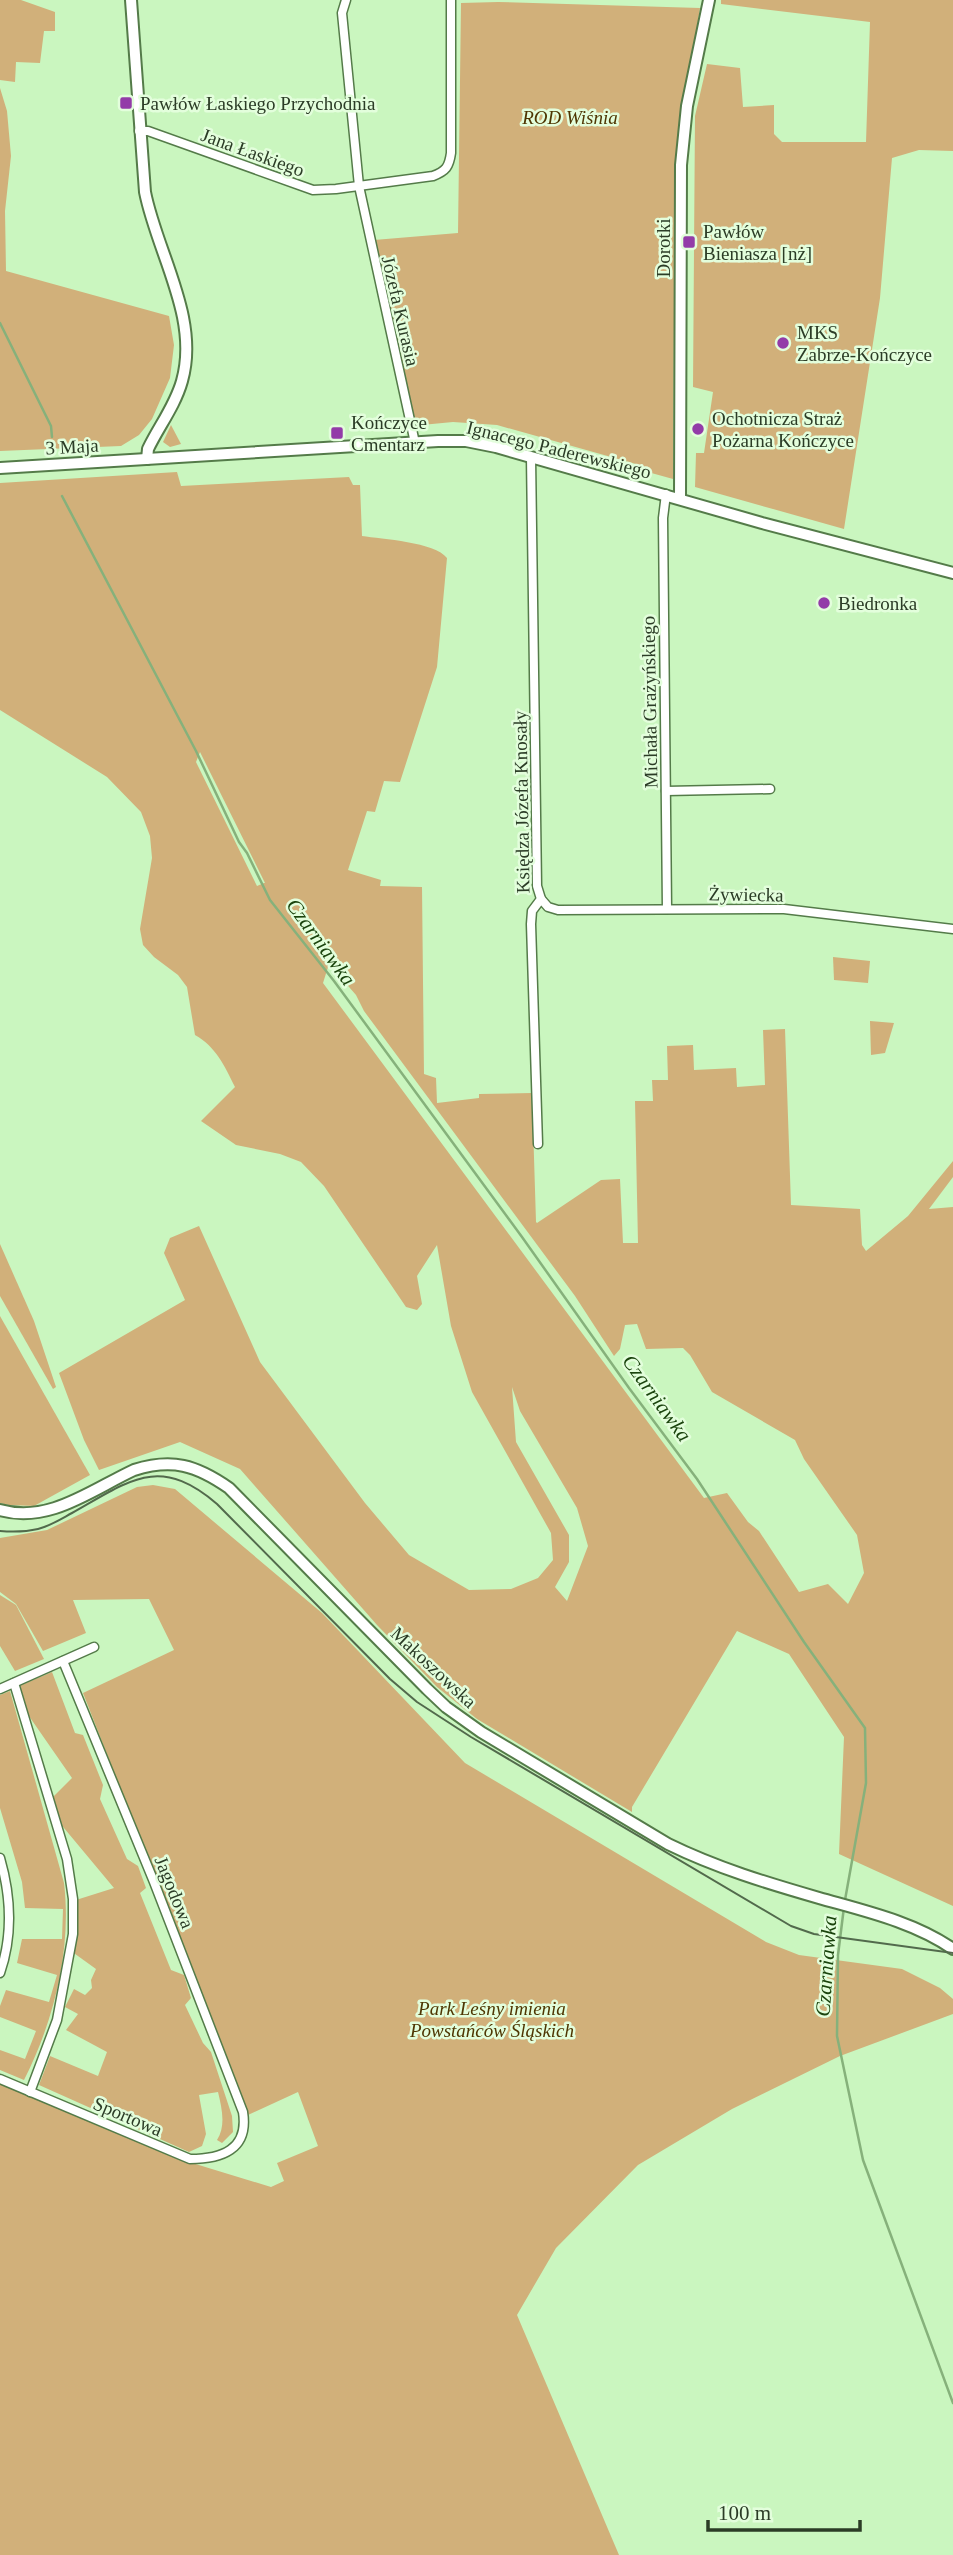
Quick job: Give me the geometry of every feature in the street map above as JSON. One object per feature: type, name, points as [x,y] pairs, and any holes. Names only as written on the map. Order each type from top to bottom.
[{"type":"main road","points":[[131,0],[139,131],[149,212],[179,302],[185,339],[183,378],[148,449],[147,459]]},
{"type":"main road","name":"Dorotki","points":[[680,498],[681,165],[687,106],[709,0]]},
{"type":"main road","name":"Ignacego Paderewskiego","points":[[147,459],[466,441],[953,573]]},
{"type":"main road","name":"3 Maja","points":[[0,468],[147,459]]},
{"type":"main road","name":"Makoszowska","points":[[0,1510],[23,1514],[52,1510],[127,1473],[148,1466],[165,1463],[200,1471],[229,1488],[426,1689],[481,1732],[668,1844],[698,1858],[732,1872],[913,1927],[953,1949]]},
{"type":"street","name":"Józefa Kurasia","points":[[346,0],[342,13],[359,186],[369,242],[415,443]]},
{"type":"street","name":"Jana Łaskiego","points":[[139,131],[148,131],[313,190],[433,176],[444,172],[449,166],[452,0]]},
{"type":"street","name":"Księdza Józefa Knosały","points":[[531,457],[537,886],[541,900],[532,911],[531,924],[538,1144]]},
{"type":"street","name":"Michała Grażyńskiego","points":[[666,495],[663,518],[667,909]]},
{"type":"street","points":[[666,791],[770,789]]},
{"type":"street","name":"Żywiecka","points":[[541,900],[548,907],[558,910],[784,909],[953,929]]},
{"type":"street","points":[[0,1689],[94,1647]]},
{"type":"street","name":"Jagodowa","points":[[62,1661],[155,1882],[243,2112],[242,2137]]},
{"type":"street","points":[[14,1683],[66,1859],[73,1899],[73,1934],[57,2020],[30,2092]]},
{"type":"street","points":[[0,1858],[9,1895],[10,1914],[0,1973]]},
{"type":"street","name":"Sportowa","points":[[0,2079],[190,2159],[225,2153],[242,2137]]},
{"type":"green space","points":[[0,0],[21,0],[55,12],[55,31],[44,31],[40,63],[16,62],[15,82],[0,80]]},
{"type":"green space","name":"MKS Zabrze-Kończyce","points":[[721,0],[953,0],[953,151],[919,150],[892,158],[880,298],[844,529],[695,487],[696,453],[704,453],[713,392],[693,387],[695,116],[707,64],[740,68],[743,107],[774,105],[774,134],[782,142],[866,142],[870,22],[721,4]]},
{"type":"green space","name":"ROD Wiśnia","points":[[461,3],[700,8],[675,164],[673,479],[637,469],[636,464],[497,425],[453,422],[411,426],[374,240],[458,233]]},
{"type":"green space","points":[[0,88],[7,111],[11,156],[5,211],[6,271],[169,316],[174,345],[170,378],[152,419],[139,435],[121,446],[0,451]]},
{"type":"green space","points":[[171,425],[181,444],[170,447],[163,442]]},
{"type":"green space","points":[[177,472],[181,486],[349,477],[353,485],[360,485],[362,536],[420,545],[447,558],[437,667],[400,782],[384,781],[375,812],[367,811],[348,870],[381,880],[380,886],[422,887],[424,1074],[436,1078],[437,1103],[479,1098],[479,1094],[532,1093],[537,1223],[601,1180],[620,1179],[623,1243],[638,1243],[635,1101],[653,1101],[652,1080],[668,1080],[667,1046],[693,1045],[694,1070],[736,1068],[737,1087],[765,1085],[763,1030],[785,1029],[791,1205],[860,1209],[862,1245],[866,1251],[908,1216],[953,1161],[953,1177],[929,1209],[953,1207],[953,1906],[839,1854],[844,1737],[789,1654],[737,1631],[632,1807],[632,1812],[477,1719],[437,1687],[377,1625],[240,1469],[180,1442],[99,1470],[84,1440],[59,1373],[185,1300],[164,1253],[170,1238],[199,1226],[260,1362],[365,1503],[409,1555],[469,1590],[511,1589],[538,1578],[553,1560],[551,1533],[472,1392],[451,1326],[437,1245],[417,1276],[422,1304],[417,1310],[406,1307],[324,1186],[301,1162],[280,1154],[236,1145],[201,1121],[235,1087],[214,1051],[195,1035],[187,987],[178,975],[143,945],[140,929],[152,858],[150,836],[141,812],[107,777],[0,710],[0,483]],"holes":[[[200,752],[265,883],[257,886],[196,762]],[[329,964],[356,995],[364,1011],[575,1296],[614,1356],[620,1349],[625,1325],[637,1324],[646,1349],[683,1348],[712,1392],[795,1440],[804,1459],[857,1535],[864,1573],[848,1604],[828,1584],[799,1592],[759,1531],[748,1522],[727,1493],[704,1498],[323,983]],[[512,1387],[520,1411],[577,1508],[588,1546],[567,1601],[555,1587],[569,1562],[569,1535],[516,1442]]]},
{"type":"green space","points":[[833,957],[870,961],[868,983],[834,980]]},
{"type":"green space","points":[[870,1021],[894,1023],[885,1053],[871,1055]]},
{"type":"green space","points":[[0,1244],[34,1321],[56,1387],[53,1389],[0,1296]]},
{"type":"green space","points":[[0,1316],[90,1475],[34,1506],[0,1503]]},
{"type":"green space","name":"Park Leśny imienia Powstańców Śląskich","points":[[153,1485],[175,1489],[322,1613],[465,1763],[766,1942],[799,1955],[902,1969],[940,1988],[953,1999],[953,2014],[840,2056],[732,2109],[638,2165],[556,2248],[517,2315],[619,2555],[0,2555],[0,2084],[189,2162],[271,2187],[284,2181],[277,2163],[318,2146],[298,2092],[248,2115],[83,1693],[174,1650],[149,1599],[73,1600],[86,1633],[43,1651],[16,1604],[0,1592],[0,1538],[47,1530],[137,1487]]},
{"type":"green space","points":[[0,1595],[16,1605],[44,1659],[15,1671],[0,1646]]},
{"type":"green space","points":[[52,1672],[75,1733],[83,1735],[103,1785],[100,1799],[127,1859],[138,1866],[146,1888],[140,1893],[171,1970],[184,1975],[191,1998],[185,2005],[203,2043],[211,2052],[232,2116],[233,2132],[222,2143],[217,2140],[222,2123],[218,2092],[199,2095],[206,2134],[202,2146],[189,2152],[39,2085],[50,2056],[98,2076],[107,2052],[66,2030],[78,2014],[65,2007],[74,1989],[85,1995],[92,1988],[91,1980],[96,1969],[71,1951],[76,1900],[114,1888],[54,1816],[50,1800],[72,1778],[22,1706],[19,1686]]},
{"type":"green space","points":[[10,1691],[64,1883],[66,1908],[63,1959],[52,2009],[24,2080],[0,2070],[0,2050],[25,2059],[36,2031],[0,2017],[0,2006],[6,1990],[49,2002],[57,1975],[17,1963],[22,1939],[62,1939],[63,1909],[25,1908],[22,1882],[0,1808],[0,1695]]},
{"type":"waterway","name":"Czarniawka","points":[[0,323],[51,426],[52,437]]},
{"type":"waterway","name":"Czarniawka","points":[[62,496],[196,751],[270,900],[334,981],[697,1479],[804,1642],[865,1728],[866,1783],[845,1900]]},
{"type":"waterway","name":"Czarniawka","points":[[844,1907],[838,1955],[837,2036],[863,2160],[953,2403]]},
{"type":"tram line","points":[[0,1531],[42,1528],[111,1491],[144,1478],[161,1476],[178,1480],[217,1504],[390,1679],[417,1702],[471,1737],[791,1926],[814,1934],[953,1953]]},
{"type":"place","name":"Pawłów Łaskiego Przychodnia","points":[[126,103]]},
{"type":"place","name":"Pawłów Bieniasza [nż]","points":[[689,242]]},
{"type":"place","name":"MKS Zabrze-Kończyce","points":[[783,343]]},
{"type":"place","name":"Ochotnicza Straż Pożarna Kończyce","points":[[698,429]]},
{"type":"place","name":"Kończyce Cmentarz","points":[[337,433]]},
{"type":"place","name":"Biedronka","points":[[824,603]]}]
